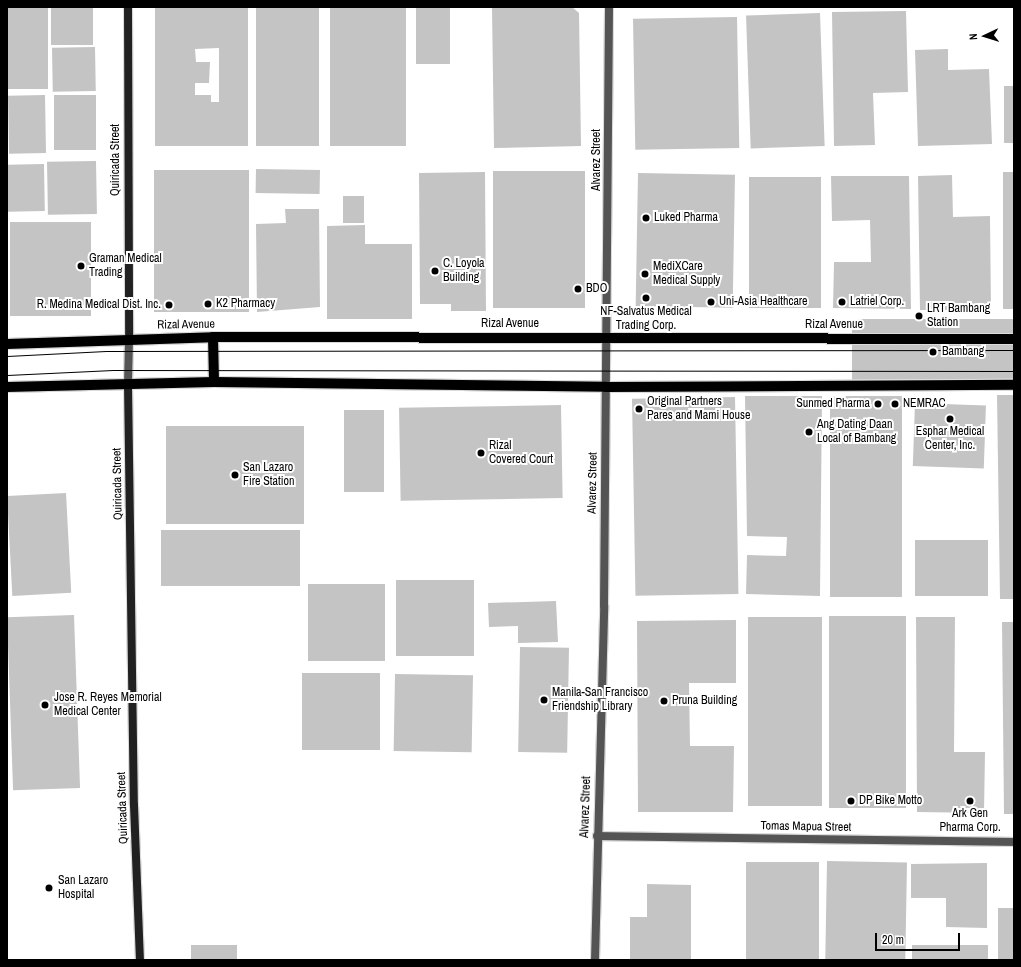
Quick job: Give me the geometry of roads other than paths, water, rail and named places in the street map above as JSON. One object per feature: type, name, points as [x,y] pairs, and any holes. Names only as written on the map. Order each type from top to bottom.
[{"type":"main road","name":"Rizal Avenue","points":[[7,344],[213,337],[1014,339]]},
{"type":"main road","points":[[213,337],[214,382]]},
{"type":"main road","points":[[7,387],[214,382],[606,387],[1014,385]]},
{"type":"street","name":"Quiricada Street","points":[[128,7],[128,384],[134,805],[140,960]]},
{"type":"street","name":"Alvarez Street","points":[[594,960],[607,338],[609,7]]},
{"type":"street","name":"Tomas Mapua Street","points":[[597,836],[1014,842]]},
{"type":"tram line","points":[[7,356],[106,351],[1014,350]]},
{"type":"tram line","points":[[7,375],[113,370],[1014,371]]},
{"type":"place","name":"Luked Pharma","points":[[646,218]]},
{"type":"place","name":"Graman Medical Trading","points":[[81,266]]},
{"type":"place","name":"C. Loyola Building","points":[[435,271]]},
{"type":"place","name":"MediXCare Medical Supply","points":[[645,274]]},
{"type":"place","name":"BDO","points":[[578,289]]},
{"type":"place","name":"NF-Salvatus Medical Trading Corp.","points":[[646,298]]},
{"type":"place","name":"Uni-Asia Healthcare","points":[[711,302]]},
{"type":"place","name":"Latriel Corp.","points":[[842,302]]},
{"type":"place","name":"K2 Pharmacy","points":[[208,304]]},
{"type":"place","name":"R. Medina Medical Dist. Inc.","points":[[169,305]]},
{"type":"place","name":"LRT Bambang Station","points":[[919,316]]},
{"type":"place","name":"Bambang","points":[[933,352]]},
{"type":"place","name":"Sunmed Pharma","points":[[878,404]]},
{"type":"place","name":"NEMRAC","points":[[895,404]]},
{"type":"place","name":"Original Partners Pares and Mami House","points":[[639,409]]},
{"type":"place","name":"Esphar Medical Center, Inc.","points":[[950,419]]},
{"type":"place","name":"Ang Dating Daan Local of Bambang","points":[[809,432]]},
{"type":"place","name":"Rizal Covered Court","points":[[481,453]]},
{"type":"place","name":"San Lazaro Fire Station","points":[[235,475]]},
{"type":"place","name":"Manila-San Francisco Friendship Library","points":[[544,700]]},
{"type":"place","name":"Pruna Building","points":[[664,701]]},
{"type":"place","name":"Jose R. Reyes Memorial Medical Center","points":[[45,705]]},
{"type":"place","name":"DP Bike Motto","points":[[851,801]]},
{"type":"place","name":"Ark Gen Pharma Corp.","points":[[970,801]]},
{"type":"place","name":"San Lazaro Hospital","points":[[49,888]]}]
